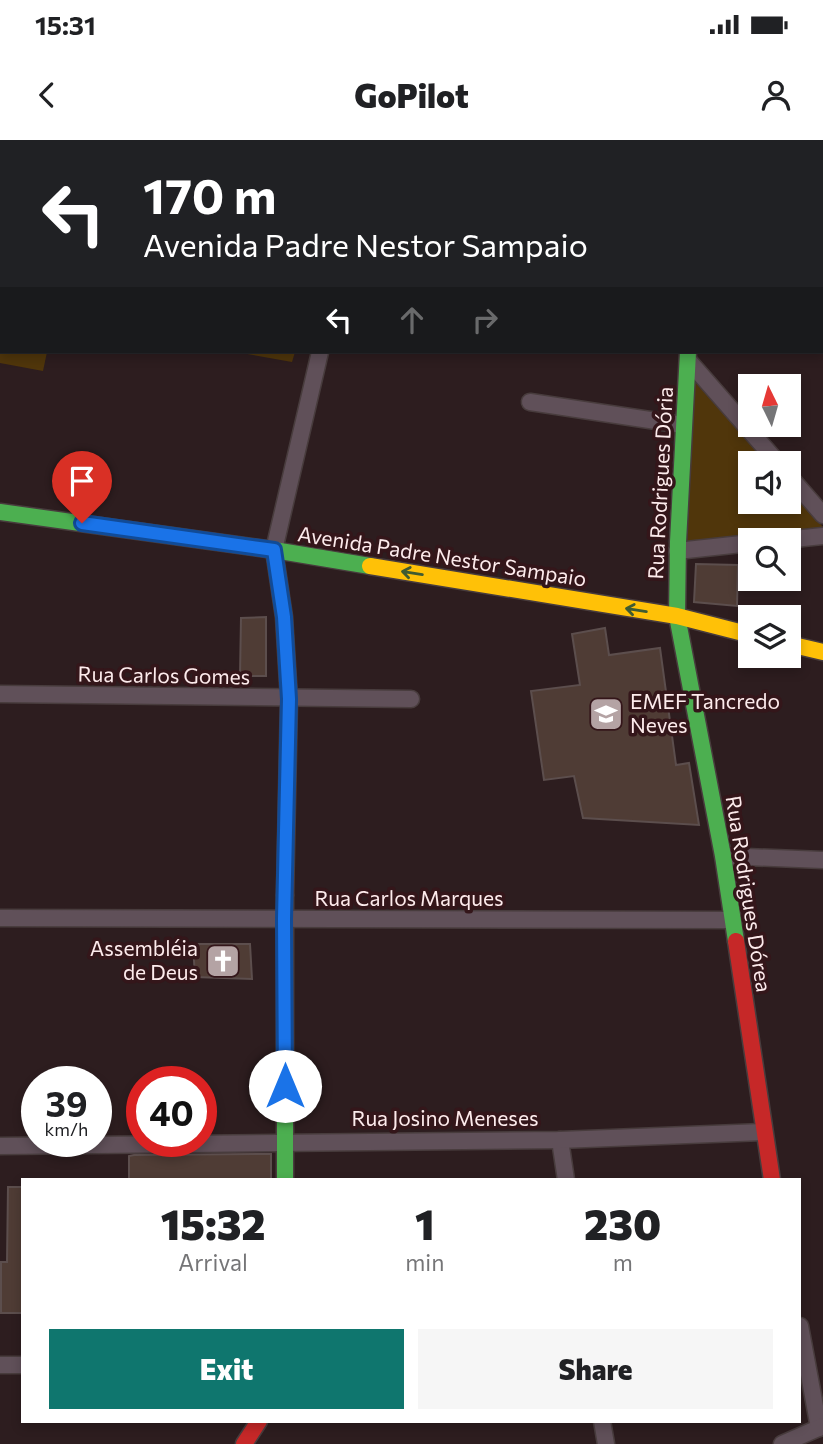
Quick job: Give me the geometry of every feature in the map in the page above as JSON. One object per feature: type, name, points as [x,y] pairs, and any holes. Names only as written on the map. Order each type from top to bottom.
[{"type":"street","points":[[285,1178],[284,919],[289,699],[284,617],[274,550],[320,354]]},
{"type":"street","points":[[688,356],[768,451]]},
{"type":"street","name":"Rua Rodrigues Dória","points":[[677,616],[677,551],[688,356]]},
{"type":"street","points":[[530,402],[683,425]]},
{"type":"street","points":[[801,490],[823,515]]},
{"type":"street","name":"Avenida Padre Nestor Sampaio","points":[[0,512],[274,550],[677,616],[738,632]]},
{"type":"street","points":[[801,538],[823,536]]},
{"type":"street","points":[[677,551],[738,544]]},
{"type":"street","name":"Rua Rodrigues Dórea","points":[[677,616],[723,856],[772,1178]]},
{"type":"street","points":[[801,647],[823,652]]},
{"type":"street","name":"Rua Carlos Gomes","points":[[0,694],[411,699]]},
{"type":"street","points":[[723,856],[823,860]]},
{"type":"street","name":"Rua Carlos Marques","points":[[0,918],[733,920]]},
{"type":"street","name":"Rua Josino Meneses","points":[[0,1146],[560,1140],[763,1132]]},
{"type":"street","points":[[560,1140],[566,1178]]},
{"type":"street","points":[[782,1444],[821,1427],[801,1331]]},
{"type":"street","points":[[0,1365],[21,1365]]},
{"type":"street","points":[[244,1444],[258,1423]]},
{"type":"street","points":[[602,1423],[606,1444]]},
{"type":"shaded area","points":[[0,354],[47,354],[43,371],[0,363]]},
{"type":"shaded area","points":[[247,354],[294,354],[292,362]]},
{"type":"shaded area","points":[[695,382],[738,430],[738,438],[745,438],[756,451],[738,451],[738,514],[801,514],[801,502],[823,527],[801,529],[738,528],[738,536],[687,542]]},
{"type":"building","points":[[696,564],[738,565],[737,606],[694,602]]},
{"type":"building","points":[[266,617],[266,676],[240,676],[241,618]]},
{"type":"building","name":"EMEF Tancredo Neves","points":[[605,628],[609,655],[660,648],[676,765],[689,763],[699,825],[583,818],[574,776],[544,780],[531,691],[580,685],[572,634]]},
{"type":"building","name":"Assembléia de Deus","points":[[193,944],[250,944],[252,979],[195,977]]},
{"type":"building","points":[[271,1154],[271,1178],[129,1178],[129,1157]]},
{"type":"building","points":[[8,1187],[21,1187],[21,1313],[1,1313],[1,1262],[7,1262]]},
{"type":"traffic: fast","points":[[688,354],[677,616],[723,856],[736,941]]},
{"type":"traffic: fast","points":[[0,512],[370,566]]},
{"type":"traffic: fast","points":[[285,895],[285,1178]]},
{"type":"traffic: slow","points":[[370,566],[677,616],[738,632]]},
{"type":"traffic: slow","points":[[801,647],[823,652]]},
{"type":"traffic: jam","points":[[274,550],[284,617],[289,699],[285,895]]},
{"type":"traffic: jam","points":[[736,941],[772,1178]]},
{"type":"traffic: jam","points":[[244,1444],[258,1423]]},
{"type":"place","name":"EMEF Tancredo Neves","points":[[606,714]]},
{"type":"place","name":"Assembléia de Deus","points":[[223,961]]},
{"type":"route","points":[[82,523],[274,550],[284,617],[289,699],[284,919],[285,1086]]}]
